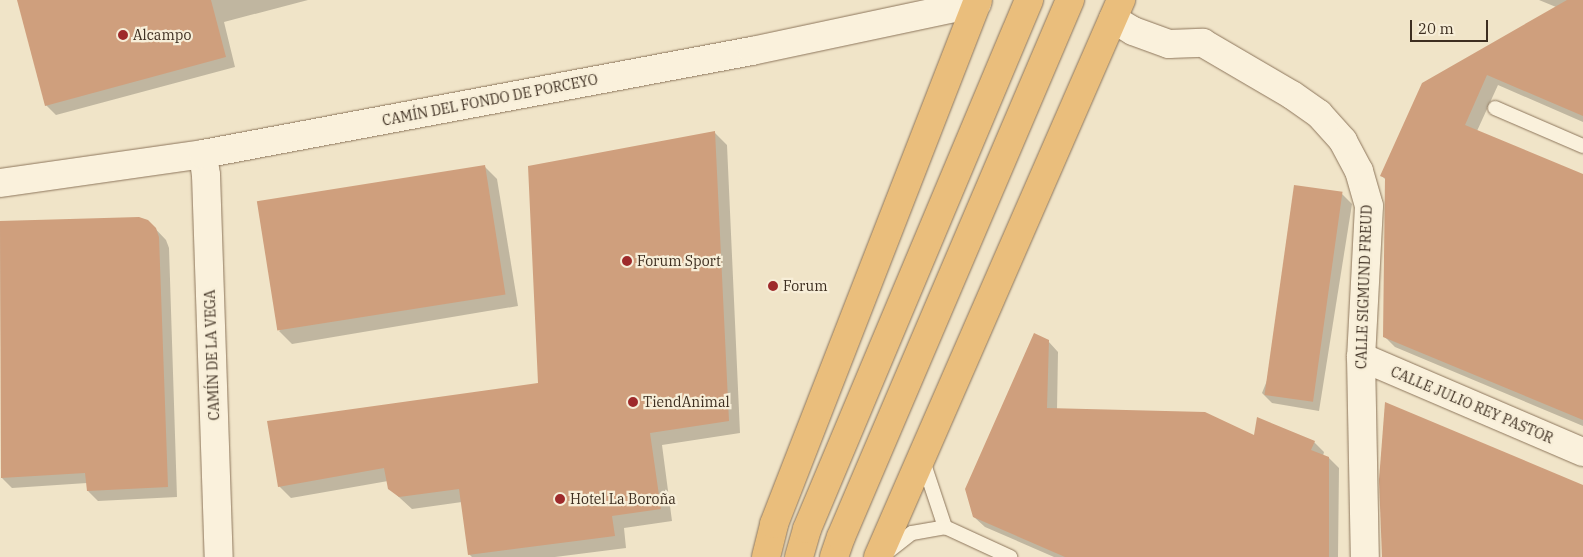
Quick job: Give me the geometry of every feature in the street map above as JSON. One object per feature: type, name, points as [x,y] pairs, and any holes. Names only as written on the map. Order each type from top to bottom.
[{"type":"highway","points":[[799,557],[807,529],[1029,0]]},
{"type":"highway","points":[[834,557],[1070,0]]},
{"type":"highway","points":[[766,557],[774,524],[978,1]]},
{"type":"highway","points":[[879,557],[1117,10]]},
{"type":"street","name":"CAMÍN DEL FONDO DE PORCEYO","points":[[0,183],[203,154],[778,45],[978,1]]},
{"type":"street","name":"CALLE SIGMUND FREUD","points":[[1117,10],[1133,31],[1169,44],[1203,42],[1292,95],[1319,114],[1343,141],[1359,170],[1369,206],[1361,357],[1365,557]]},
{"type":"street","name":"CAMÍN DE LA VEGA","points":[[203,154],[206,176],[219,557]]},
{"type":"street","name":"CALLE JULIO REY PASTOR","points":[[1361,357],[1583,452]]},
{"type":"lane","points":[[1495,108],[1583,146]]},
{"type":"lane","points":[[922,456],[945,527]]},
{"type":"lane","points":[[879,557],[912,534],[945,527],[1010,557]]},
{"type":"building","name":"Alcampo","points":[[17,0],[211,0],[226,57],[45,106]]},
{"type":"building","points":[[1567,0],[1583,0],[1583,116],[1487,75],[1465,125],[1583,174],[1583,420],[1383,337],[1385,178],[1380,176],[1422,83]]},
{"type":"building","points":[[715,131],[729,421],[650,433],[661,509],[612,516],[615,536],[468,555],[459,489],[399,497],[388,489],[384,468],[278,487],[267,421],[538,383],[528,166]]},
{"type":"building","points":[[485,165],[505,294],[277,331],[257,201]]},
{"type":"building","points":[[1294,185],[1343,192],[1313,402],[1264,395]]},
{"type":"building","points":[[139,217],[148,220],[156,228],[159,237],[168,487],[87,491],[85,473],[1,478],[0,221]]},
{"type":"building","points":[[1034,333],[1049,340],[1047,408],[1205,412],[1254,435],[1257,417],[1315,441],[1311,450],[1329,457],[1329,557],[1065,557],[973,517],[965,489]]},
{"type":"building","points":[[1385,402],[1583,485],[1583,557],[1382,557],[1379,480]]},
{"type":"place","name":"Alcampo","points":[[123,35]]},
{"type":"place","name":"Forum Sport","points":[[627,261]]},
{"type":"place","name":"Forum","points":[[773,286]]},
{"type":"place","name":"TiendAnimal","points":[[633,402]]},
{"type":"place","name":"Hotel La Boroña","points":[[560,499]]}]
